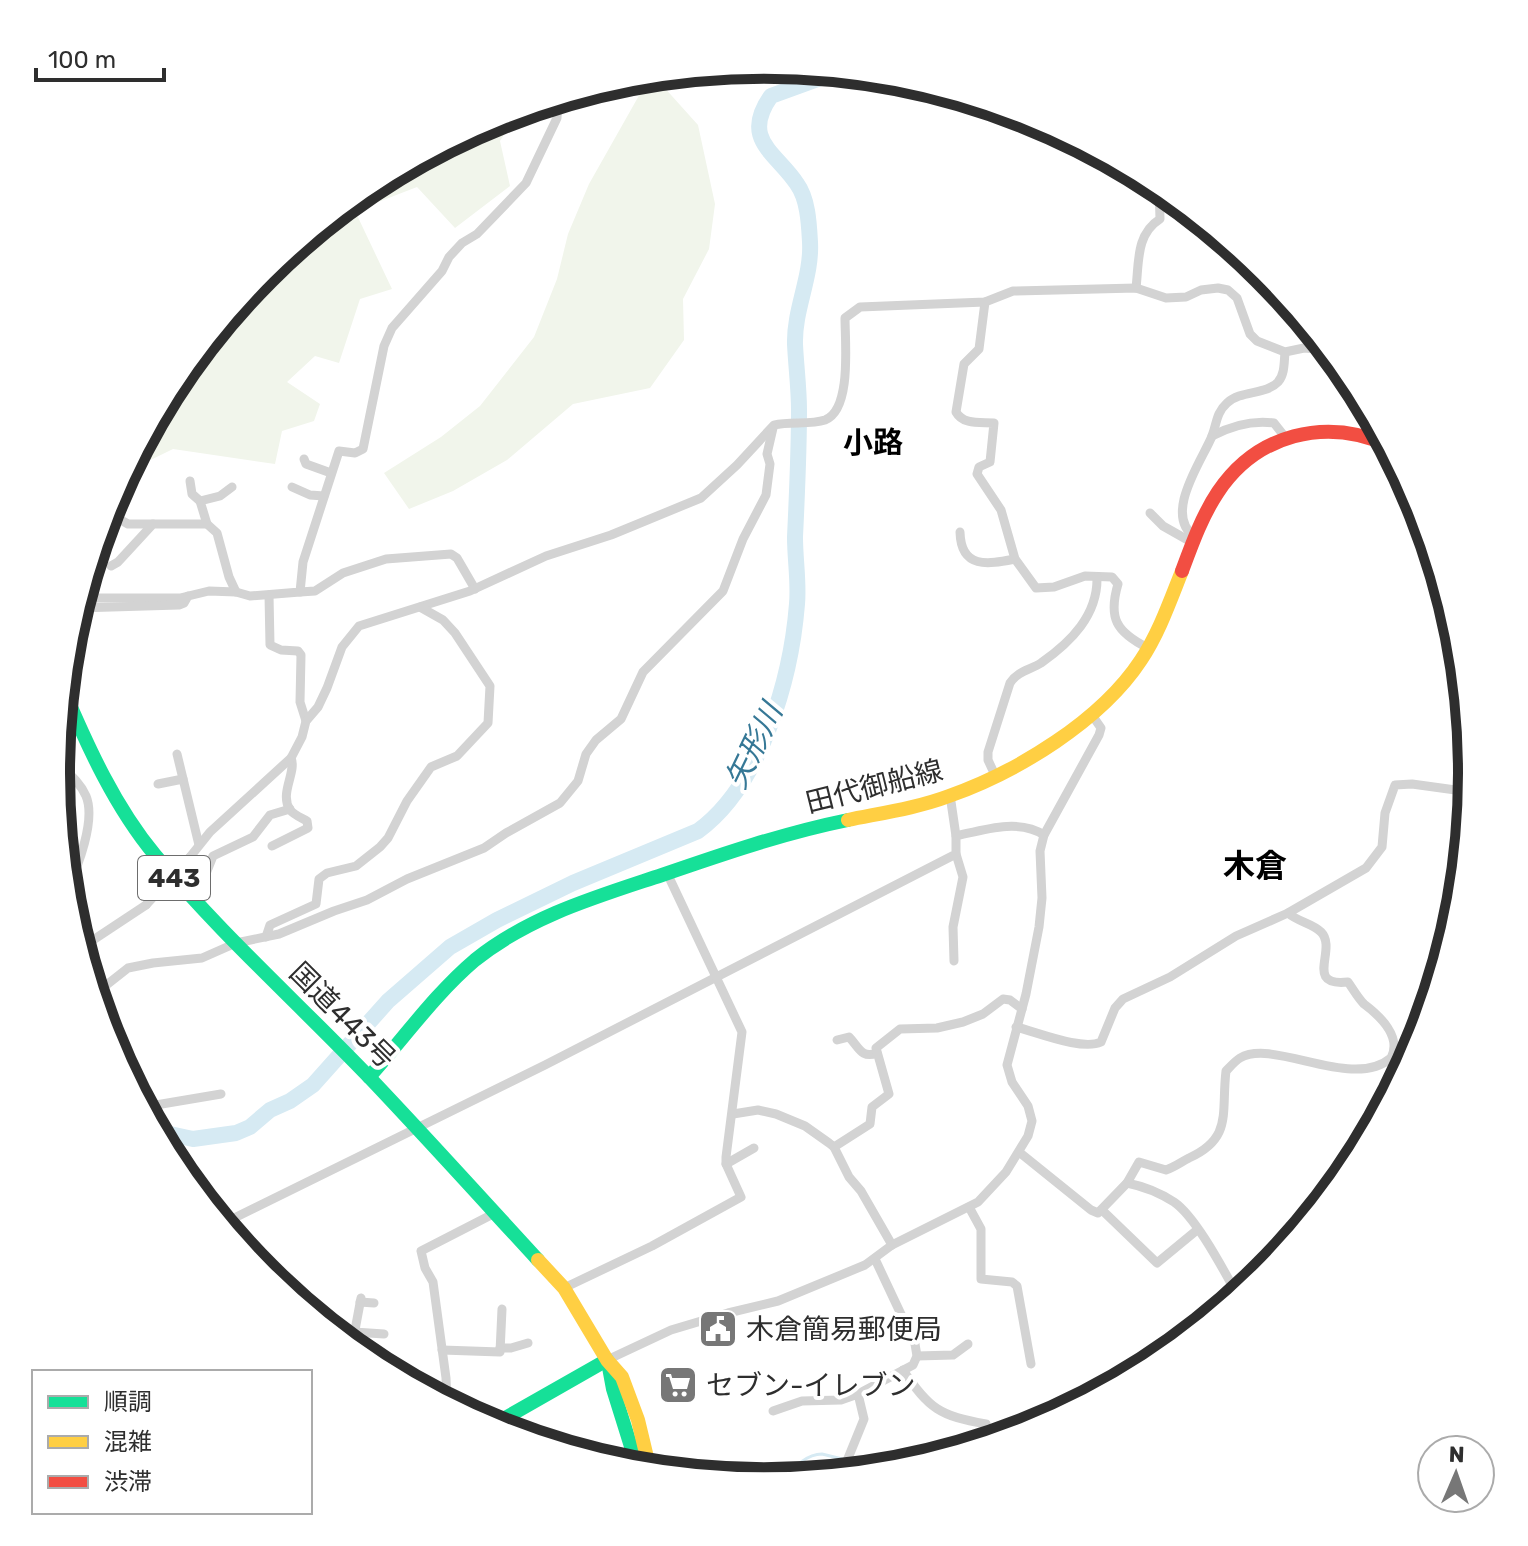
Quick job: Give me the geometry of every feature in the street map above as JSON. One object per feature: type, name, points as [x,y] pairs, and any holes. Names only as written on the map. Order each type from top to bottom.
[{"type":"main road","name":"田代御船線","points":[[369,1077],[458,977],[491,948],[534,920],[576,903],[813,827],[902,810],[950,795],[995,775],[1092,715],[1118,688],[1148,648],[1169,607],[1217,490],[1236,467],[1264,447],[1285,437],[1325,430],[1371,437]]},
{"type":"main road","name":"国道443号","points":[[73,712],[109,786],[153,853],[236,943],[369,1077],[564,1288],[607,1360],[622,1377],[638,1420],[647,1457]]},
{"type":"main road","name":"国道443号","points":[[607,1360],[610,1382],[635,1455]]},
{"type":"main road","points":[[507,1417],[607,1360]]},
{"type":"street","points":[[300,592],[303,562],[339,451],[355,453],[363,449],[384,346],[392,328],[427,289],[449,257],[462,243],[477,234],[526,183],[557,118],[557,111]]},
{"type":"street","points":[[1136,288],[1141,240],[1150,225],[1160,219],[1160,203]]},
{"type":"street","points":[[91,941],[146,905],[215,827],[291,758],[306,721],[318,707],[327,688],[342,647],[359,626],[475,589],[546,556],[611,535],[701,498],[776,426],[820,420],[838,410],[844,395],[845,318],[851,311],[860,307],[908,303],[985,302],[1013,291],[1136,288],[1166,298],[1186,297],[1201,290],[1218,288],[1228,290],[1237,298],[1250,334],[1257,341],[1285,352],[1313,349]]},
{"type":"street","points":[[985,302],[979,349],[964,364],[956,412],[958,417],[968,422],[994,423],[990,462],[979,467],[977,474],[1001,510],[1015,559],[1036,588],[1054,587],[1080,577],[1112,577],[1117,582],[1114,618],[1124,634],[1148,648]]},
{"type":"street","points":[[1194,540],[1184,522],[1187,487],[1212,436],[1217,415],[1235,397],[1275,385],[1280,380],[1285,352]]},
{"type":"street","points":[[1212,436],[1240,425],[1263,422],[1274,423],[1285,437]]},
{"type":"street","points":[[104,987],[128,968],[202,958],[236,943],[266,937],[367,900],[407,879],[484,848],[569,795],[591,747],[621,719],[643,672],[723,591],[743,539],[766,495],[770,464],[767,454],[776,426]]},
{"type":"street","points":[[304,459],[306,464],[331,473]]},
{"type":"street","points":[[190,481],[192,494],[200,501],[207,524],[217,533],[236,592]]},
{"type":"street","points":[[200,501],[220,496],[232,487]]},
{"type":"street","points":[[292,487],[310,495],[324,496]]},
{"type":"street","points":[[1150,513],[1163,526],[1194,540]]},
{"type":"street","points":[[119,519],[128,524],[207,524]]},
{"type":"street","points":[[111,566],[153,524]]},
{"type":"street","points":[[960,532],[961,545],[979,564],[1015,559]]},
{"type":"street","points":[[93,598],[188,596],[209,591],[250,596],[315,591],[343,573],[386,559],[451,554],[457,558],[475,589]]},
{"type":"street","points":[[995,775],[988,752],[1010,683],[1015,676],[1040,664],[1077,632],[1094,602],[1097,577]]},
{"type":"street","points":[[269,595],[270,645],[281,650],[298,651],[301,655],[300,702],[306,721]]},
{"type":"street","points":[[90,608],[179,605],[188,596]]},
{"type":"street","points":[[266,937],[270,925],[316,904],[318,882],[323,875],[356,866],[380,847],[431,767],[457,756],[488,723],[490,686],[455,633],[443,620],[420,607]]},
{"type":"street","points":[[607,1360],[671,1330],[778,1301],[875,1259],[892,1245],[969,1207],[988,1193],[1019,1152],[1032,1121],[1028,1106],[1008,1072],[1008,1059],[1039,927],[1042,898],[1040,861],[1044,835],[1099,735],[1101,728],[1092,715]]},
{"type":"street","points":[[177,754],[199,845]]},
{"type":"street","points":[[272,846],[308,828],[307,821],[290,809],[287,790],[293,764],[291,758]]},
{"type":"street","points":[[70,776],[85,793],[89,805],[84,844],[76,865]]},
{"type":"street","points":[[158,784],[183,779]]},
{"type":"street","points":[[1016,1027],[1093,1045],[1101,1042],[1115,1008],[1123,999],[1170,977],[1236,936],[1288,913],[1366,868],[1382,847],[1387,806],[1395,785],[1412,784],[1458,790]]},
{"type":"street","points":[[950,795],[956,854],[963,877],[953,927],[954,961]]},
{"type":"street","points":[[186,891],[205,876],[213,856],[253,837],[270,815],[290,809]]},
{"type":"street","points":[[956,836],[1015,827],[1033,828],[1044,835]]},
{"type":"street","points":[[232,1219],[413,1127],[545,1065],[715,975],[956,854]]},
{"type":"street","points":[[564,1288],[652,1246],[741,1197],[726,1164],[742,1032],[667,873]]},
{"type":"street","points":[[1019,1152],[1098,1213],[1127,1183],[1139,1162],[1166,1170],[1203,1153],[1214,1143],[1222,1127],[1226,1071],[1241,1057],[1265,1054],[1332,1067],[1372,1070],[1391,1058],[1395,1045],[1380,1014],[1363,1003],[1348,982],[1332,982],[1327,978],[1323,968],[1327,942],[1323,934],[1288,913]]},
{"type":"street","points":[[834,1147],[870,1124],[871,1109],[889,1094],[877,1047],[900,1029],[937,1028],[963,1022],[983,1014],[1003,999],[1022,1009]]},
{"type":"street","points":[[837,1040],[849,1037],[864,1055],[877,1053]]},
{"type":"street","points":[[155,1105],[221,1094]]},
{"type":"street","points":[[733,1114],[758,1110],[790,1118],[819,1134],[834,1147],[892,1245]]},
{"type":"street","points":[[726,1164],[754,1148]]},
{"type":"street","points":[[1127,1183],[1172,1200],[1181,1208],[1232,1286]]},
{"type":"street","points":[[969,1207],[981,1229],[979,1276],[985,1280],[1016,1284],[1031,1364]]},
{"type":"street","points":[[1103,1211],[1157,1263],[1197,1230]]},
{"type":"street","points":[[446,1389],[433,1282],[425,1268],[421,1251],[495,1213]]},
{"type":"street","points":[[773,1411],[802,1401],[841,1400],[913,1365],[917,1356],[915,1344],[875,1259]]},
{"type":"street","points":[[374,1303],[360,1300],[354,1332],[384,1334]]},
{"type":"street","points":[[442,1350],[500,1352],[502,1309]]},
{"type":"street","points":[[500,1348],[528,1343]]},
{"type":"street","points":[[917,1356],[953,1355],[968,1344]]},
{"type":"street","points":[[903,1370],[934,1408],[948,1415],[986,1424],[985,1431]]},
{"type":"street","points":[[846,1462],[864,1419],[858,1394]]},
{"type":"shaded area","points":[[663,87],[698,125],[715,204],[709,249],[683,299],[684,340],[650,388],[573,404],[507,460],[453,491],[409,509],[384,473],[441,437],[480,406],[534,337],[557,279],[568,234],[589,184],[642,90]]},
{"type":"shaded area","points":[[508,128],[500,141],[510,186],[455,228],[417,187],[360,209],[417,172]]},
{"type":"shaded area","points":[[356,212],[392,289],[360,299],[339,363],[315,356],[287,382],[320,404],[314,421],[282,431],[275,464],[173,449],[143,464],[187,387],[242,315],[306,251]]},
{"type":"waterway","name":"矢形川","points":[[172,1134],[193,1139],[236,1133],[250,1127],[270,1110],[313,1085],[388,1001],[450,947],[573,883],[698,831],[720,811],[739,787],[769,728],[780,697],[794,633],[799,426],[795,331],[810,255],[804,197],[789,173],[765,145],[759,124],[771,96],[814,81]]},
{"type":"waterway","points":[[797,1466],[812,1456],[822,1454],[852,1461]]},
{"type":"traffic: fast","points":[[73,711],[115,797],[155,855],[233,940],[369,1077],[538,1260]]},
{"type":"traffic: fast","points":[[369,1077],[460,973],[518,931],[564,909],[613,891],[754,844],[848,820]]},
{"type":"traffic: fast","points":[[507,1417],[607,1360]]},
{"type":"traffic: fast","points":[[608,1362],[634,1455]]},
{"type":"traffic: slow","points":[[848,820],[924,804],[975,786],[1029,759],[1081,724],[1104,704],[1141,660],[1159,628],[1182,571]]},
{"type":"traffic: slow","points":[[538,1260],[564,1288],[607,1360],[622,1377],[638,1420],[647,1457]]},
{"type":"traffic: jam","points":[[1182,571],[1212,501],[1234,472],[1252,456],[1272,444],[1317,432],[1340,432],[1372,440]]},
{"type":"place","name":"木倉簡易郵便局","points":[[718,1329]]},
{"type":"place","name":"セブン-イレブン","points":[[678,1385]]},
{"type":"district","name":"小路","points":[[873,443]]},
{"type":"district","name":"木倉","points":[[1255,866]]}]
